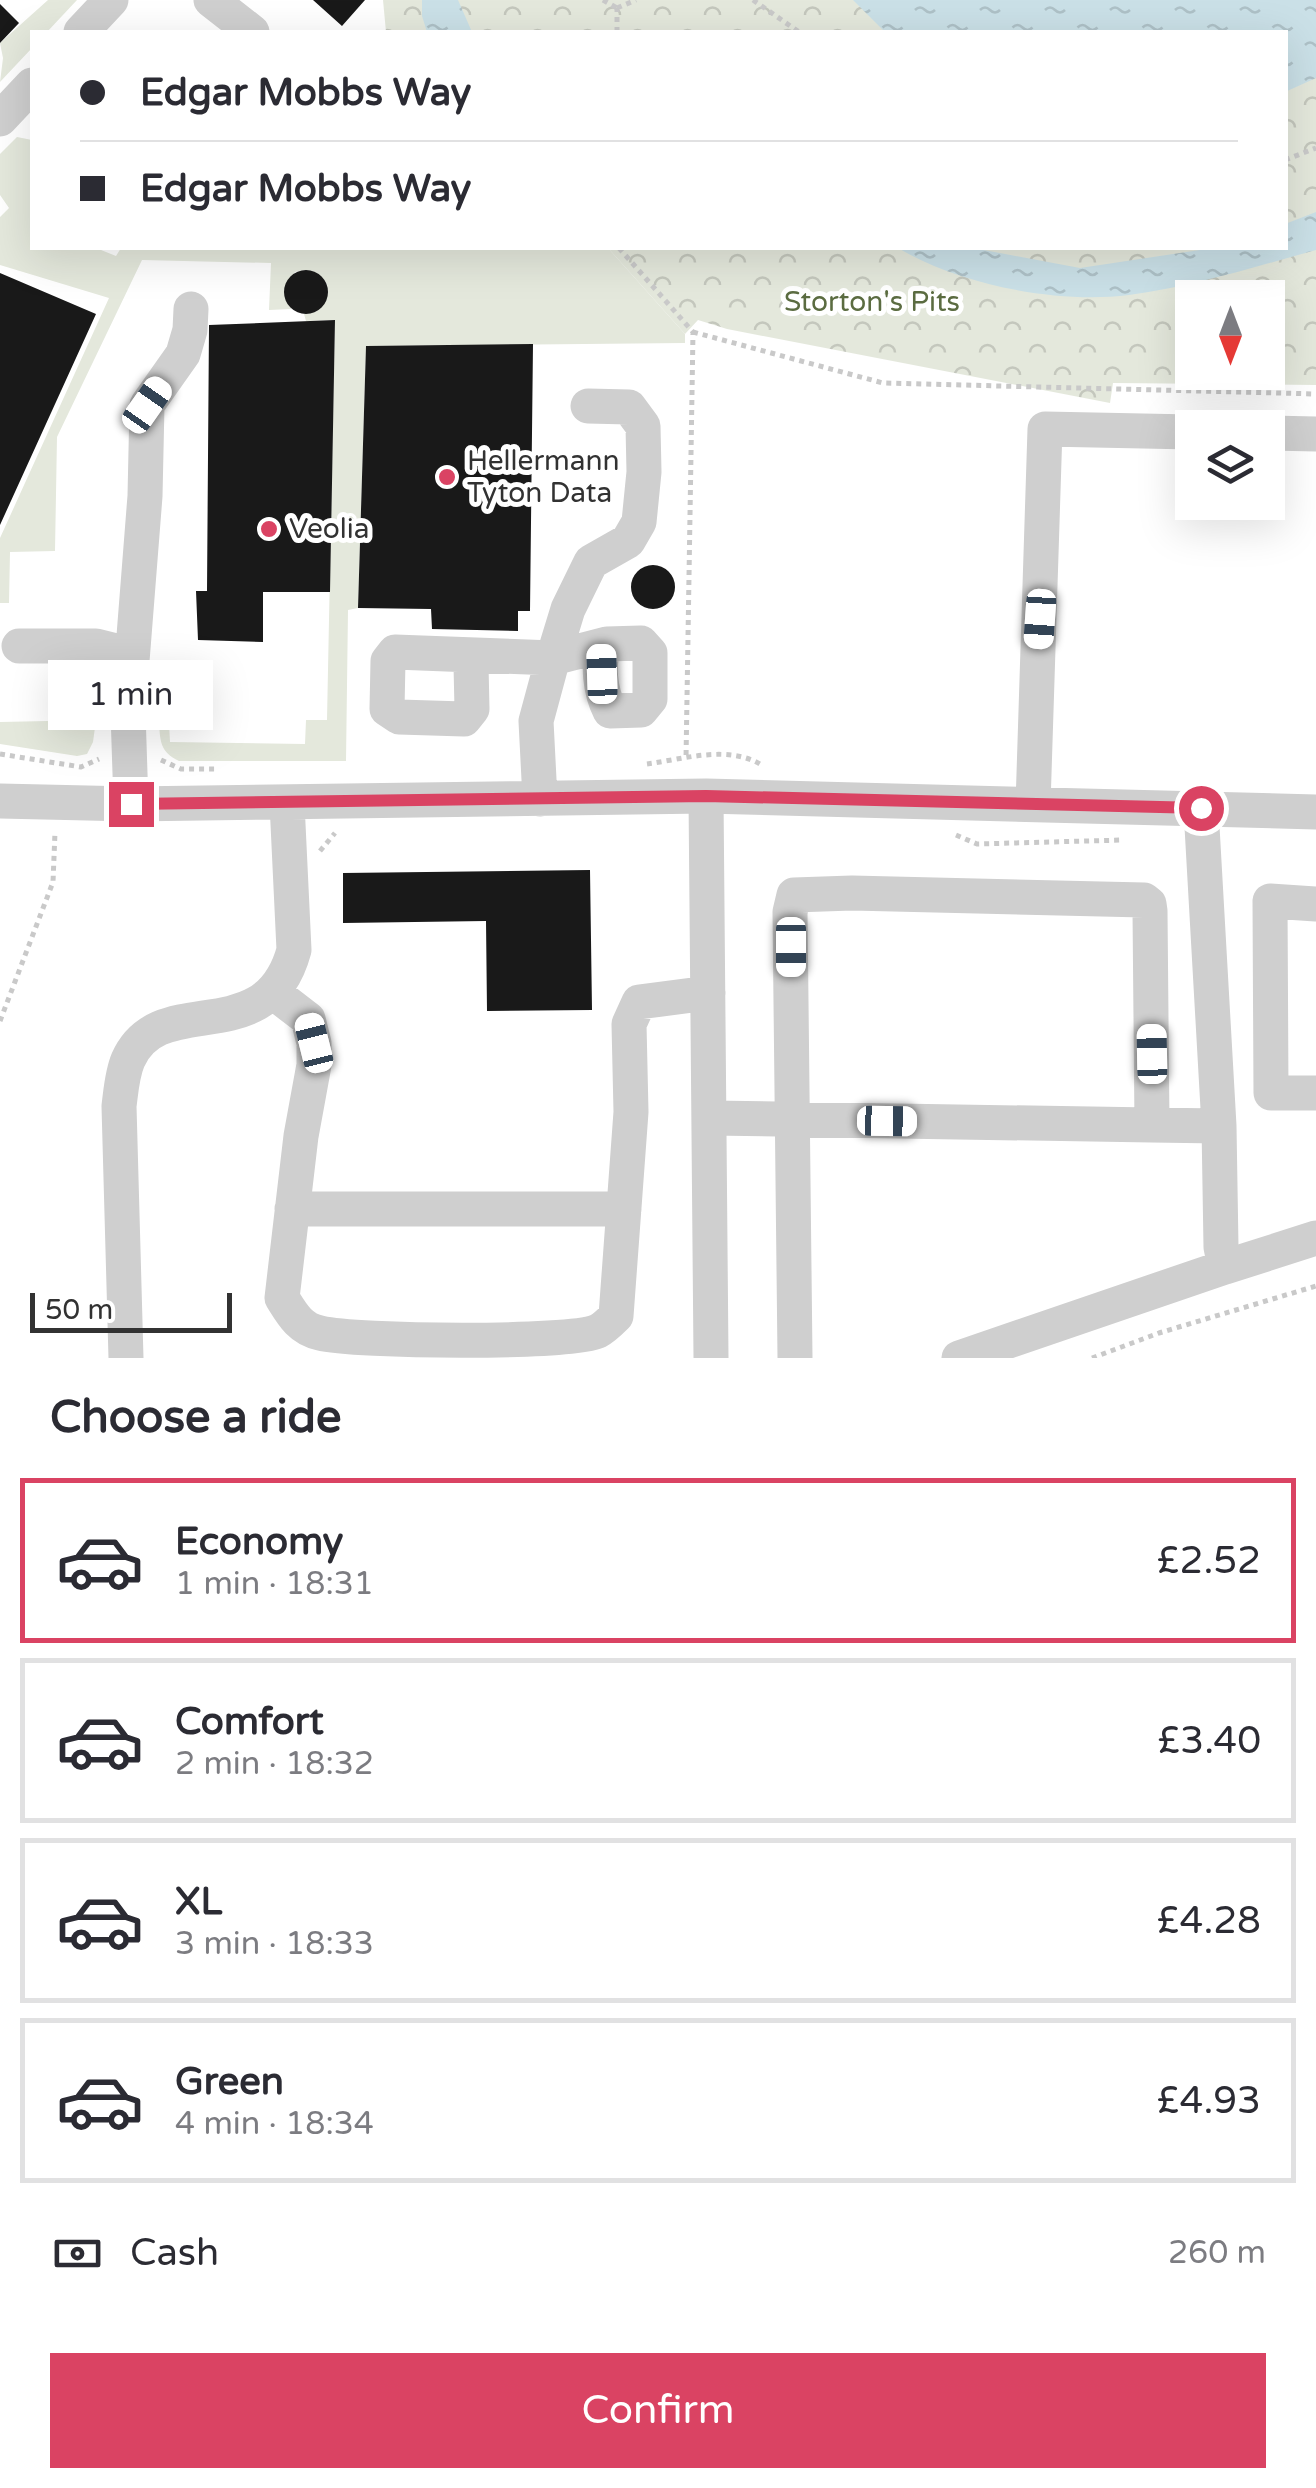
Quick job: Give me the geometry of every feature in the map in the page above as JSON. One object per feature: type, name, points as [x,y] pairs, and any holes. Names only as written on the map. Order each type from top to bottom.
[{"type":"street","points":[[83,30],[112,0]]},
{"type":"street","points":[[211,0],[249,30]]},
{"type":"street","points":[[0,119],[30,92]]},
{"type":"street","points":[[131,804],[128,712],[145,496],[147,405],[183,354],[190,330],[190,309]]},
{"type":"street","points":[[540,798],[536,721],[568,609],[591,562],[628,540],[639,522],[643,426],[629,407],[588,406]]},
{"type":"street","points":[[1033,806],[1045,429],[1175,432]]},
{"type":"street","points":[[1285,433],[1316,434]]},
{"type":"street","points":[[467,656],[553,658],[607,644]]},
{"type":"street","points":[[18,646],[96,646],[132,655]]},
{"type":"street","points":[[706,796],[710,1358]]},
{"type":"street","points":[[0,802],[288,803],[706,796],[1316,812]]},
{"type":"street","points":[[126,1358],[118,1106],[129,1057],[139,1043],[160,1028],[254,1007],[273,992],[288,971],[294,950],[288,803]]},
{"type":"street","points":[[1201,808],[1225,1267]]},
{"type":"street","points":[[795,1358],[791,900],[801,892],[1144,900],[1150,912],[1152,1125]]},
{"type":"street","points":[[1316,904],[1270,900],[1272,1093],[1316,1093]]},
{"type":"street","points":[[273,992],[308,1019],[314,1043],[282,1298],[295,1320],[317,1333],[362,1338],[561,1338],[598,1331],[616,1316],[632,1112],[629,1024],[639,1002],[708,993]]},
{"type":"street","points":[[710,1118],[1219,1126]]},
{"type":"street","points":[[292,1209],[624,1209]]},
{"type":"street","points":[[959,1358],[1316,1238]]},
{"type":"path","points":[[603,0],[617,8]]},
{"type":"path","points":[[617,8],[636,0]]},
{"type":"path","points":[[753,0],[796,30]]},
{"type":"path","points":[[617,8],[617,30]]},
{"type":"path","points":[[1288,159],[1316,148]]},
{"type":"path","points":[[621,250],[694,332],[883,383],[1316,394]]},
{"type":"path","points":[[686,759],[694,332]]},
{"type":"path","points":[[154,752],[161,761],[180,769],[220,769]]},
{"type":"path","points":[[0,754],[82,767],[91,765],[103,754]]},
{"type":"path","points":[[0,1021],[53,882],[55,804]]},
{"type":"path","points":[[1092,1358],[1159,1333],[1316,1286]]},
{"type":"path","points":[[1268,1290],[1271,1300]]},
{"type":"green space","points":[[48,0],[77,0],[49,30],[30,30],[30,50],[0,82],[0,43]]},
{"type":"green space","name":"Storton's Pits","points":[[383,0],[1316,0],[1316,385],[1285,385],[1285,280],[1175,280],[1175,384],[1113,383],[1110,403],[727,329],[698,320],[685,334],[610,250],[1288,250],[1288,30],[386,30]]},
{"type":"green space","points":[[17,137],[30,140],[30,250],[101,250],[116,256],[120,250],[610,250],[685,334],[685,343],[366,346],[358,608],[348,610],[346,761],[179,761],[165,750],[159,721],[169,723],[170,742],[305,744],[306,720],[327,720],[335,320],[306,321],[304,314],[320,309],[326,301],[327,284],[313,272],[295,272],[284,289],[291,309],[269,310],[271,263],[142,260],[57,437],[55,551],[10,552],[9,603],[0,603],[0,538],[109,298],[0,265],[0,217],[9,208],[0,195],[0,154]]},
{"type":"green space","points":[[96,720],[87,754],[77,756],[0,744],[0,722]]},
{"type":"water","points":[[422,0],[458,0],[471,30],[426,30]]},
{"type":"water","points":[[853,0],[1316,0],[1316,78],[1288,91],[1288,30],[883,30]]},
{"type":"water","points":[[1316,212],[1316,250],[1207,280],[1175,280],[1175,287],[1129,295],[1071,297],[1010,289],[950,272],[902,250],[984,250],[1080,268],[1200,250],[1288,250],[1288,223]]},
{"type":"building","points":[[313,0],[365,0],[342,26]]},
{"type":"building","points":[[0,4],[19,23],[0,43]]},
{"type":"building","points":[[306,270],[322,276],[328,292],[322,308],[306,314],[290,308],[284,292],[290,276]]},
{"type":"building","points":[[0,273],[96,314],[0,525]]},
{"type":"building","name":"Veolia","points":[[335,320],[330,592],[263,592],[263,642],[198,640],[196,591],[207,591],[209,325]]},
{"type":"building","name":"Hellermann Tyton Data","points":[[533,344],[530,611],[518,611],[518,631],[432,629],[431,609],[358,608],[366,346]]},
{"type":"building","points":[[653,565],[669,571],[675,587],[669,603],[653,609],[637,603],[631,587],[637,571]]},
{"type":"building","points":[[590,870],[592,1010],[487,1011],[486,921],[343,923],[343,873]]},
{"type":"place","name":"Hellermann Tyton Data","points":[[447,477]]},
{"type":"place","name":"Veolia","points":[[269,529]]},
{"type":"route","points":[[131,804],[706,796],[1201,808]]}]
